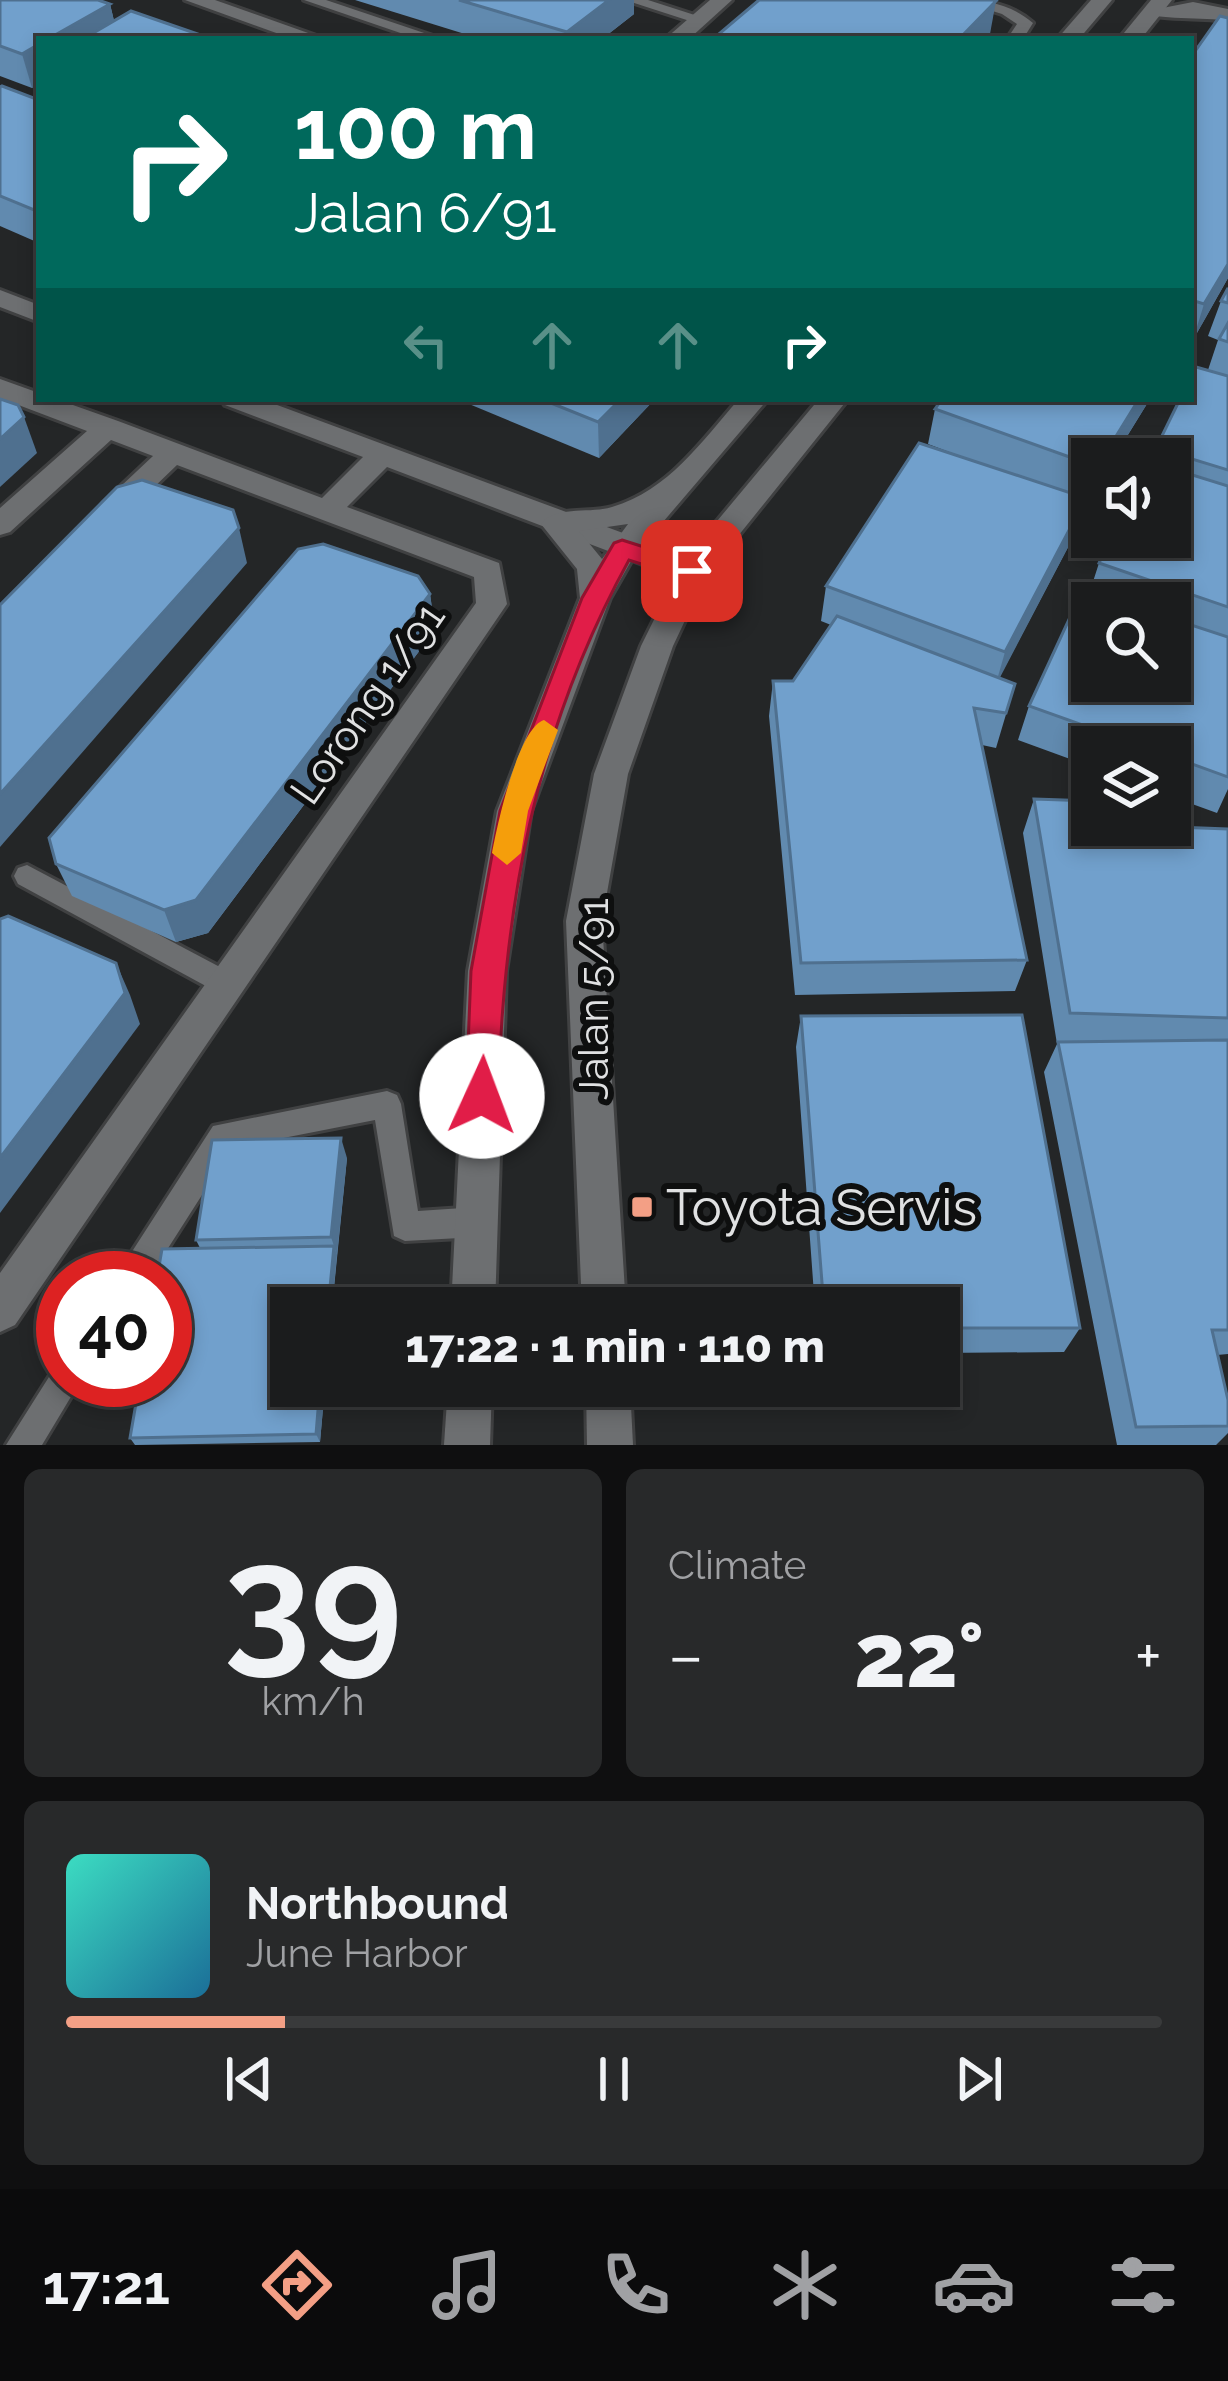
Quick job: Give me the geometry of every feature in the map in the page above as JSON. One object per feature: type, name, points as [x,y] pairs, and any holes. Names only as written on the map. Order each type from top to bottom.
[{"type":"street","points":[[680,36],[722,0]]},
{"type":"street","points":[[1071,36],[1103,0],[1186,4],[1228,15]]},
{"type":"street","points":[[203,1],[305,36]]},
{"type":"street","points":[[1132,36],[1157,6]]},
{"type":"street","points":[[0,298],[36,313]]},
{"type":"street","name":"Lorong 1/91","points":[[0,388],[36,401]]},
{"type":"street","name":"Lorong 1/91","points":[[0,1310],[492,604],[488,571],[39,402]]},
{"type":"street","points":[[246,402],[556,524],[692,571]]},
{"type":"street","points":[[474,1287],[487,971],[514,811],[595,598],[622,549],[751,402]]},
{"type":"street","name":"Jalan 5/91","points":[[603,1287],[584,921],[611,775],[657,646],[692,571],[832,402]]},
{"type":"street","points":[[0,525],[108,427]]},
{"type":"street","points":[[95,528],[174,452]]},
{"type":"street","points":[[328,509],[381,456]]},
{"type":"street","points":[[556,524],[617,517],[675,489]]},
{"type":"street","points":[[556,524],[592,567],[595,598]]},
{"type":"lane","points":[[311,0],[425,36]]},
{"type":"lane","points":[[632,0],[699,20]]},
{"type":"lane","points":[[964,0],[1006,11],[1025,23],[1017,36]]},
{"type":"lane","points":[[27,876],[225,983]]},
{"type":"lane","points":[[148,1251],[223,1136],[387,1104],[405,1226],[478,1222]]},
{"type":"lane","points":[[23,1445],[48,1407]]},
{"type":"building","points":[[0,0],[110,4],[53,36],[36,36],[36,46],[22,54],[0,46]]},
{"type":"building","points":[[459,0],[609,0],[567,32]]},
{"type":"building","points":[[759,0],[996,1],[962,36],[717,36]]},
{"type":"building","points":[[131,11],[203,36],[88,36]]},
{"type":"building","points":[[1220,16],[1228,18],[1228,264],[1204,304],[1194,301],[1194,53]]},
{"type":"building","points":[[0,87],[36,99],[36,211],[0,196]]},
{"type":"building","points":[[1196,367],[1228,376],[1228,470],[1191,459],[1191,438],[1161,438],[1179,402],[1194,402]]},
{"type":"building","points":[[0,399],[18,405],[24,417],[0,439]]},
{"type":"building","points":[[548,402],[618,402],[598,422]]},
{"type":"building","points":[[940,402],[1137,402],[1115,438],[1071,438],[1071,458],[935,409]]},
{"type":"building","points":[[919,443],[1071,493],[1071,527],[1005,652],[826,586]]},
{"type":"building","points":[[1191,475],[1228,486],[1228,607],[1191,594],[1191,582],[1155,582],[1099,563],[1101,558],[1191,558]]},
{"type":"building","points":[[142,480],[233,510],[239,528],[0,794],[0,605],[117,487]]},
{"type":"building","points":[[323,544],[418,576],[430,594],[196,900],[164,910],[56,864],[49,838],[298,549]]},
{"type":"building","points":[[1071,615],[1071,702],[1191,702],[1191,625],[1228,637],[1228,777],[1191,764],[1191,726],[1085,726],[1029,706]]},
{"type":"building","points":[[837,616],[1015,684],[1006,713],[974,708],[1027,960],[801,963],[773,681],[793,681]]},
{"type":"building","points":[[1034,799],[1071,800],[1071,846],[1191,846],[1191,828],[1228,829],[1228,1018],[1070,1013]]},
{"type":"building","points":[[8,916],[116,963],[125,993],[0,1158],[0,919]]},
{"type":"building","points":[[1022,1015],[1080,1328],[960,1328],[960,1287],[822,1287],[801,1016]]},
{"type":"building","points":[[1228,1040],[1228,1330],[1212,1330],[1228,1400],[1228,1426],[1136,1427],[1058,1042]]},
{"type":"building","points":[[341,1138],[331,1237],[196,1240],[212,1140]]},
{"type":"building","points":[[334,1246],[330,1287],[270,1287],[270,1407],[318,1407],[316,1434],[130,1438],[135,1407],[192,1407],[192,1251],[162,1249]]},
{"type":"slow traffic","points":[[507,853],[514,811],[544,730]]},
{"type":"place","name":"Toyota Servis","points":[[642,1207]]},
{"type":"route","points":[[482,1096],[487,971],[514,811],[595,598],[622,549],[692,571]]}]
